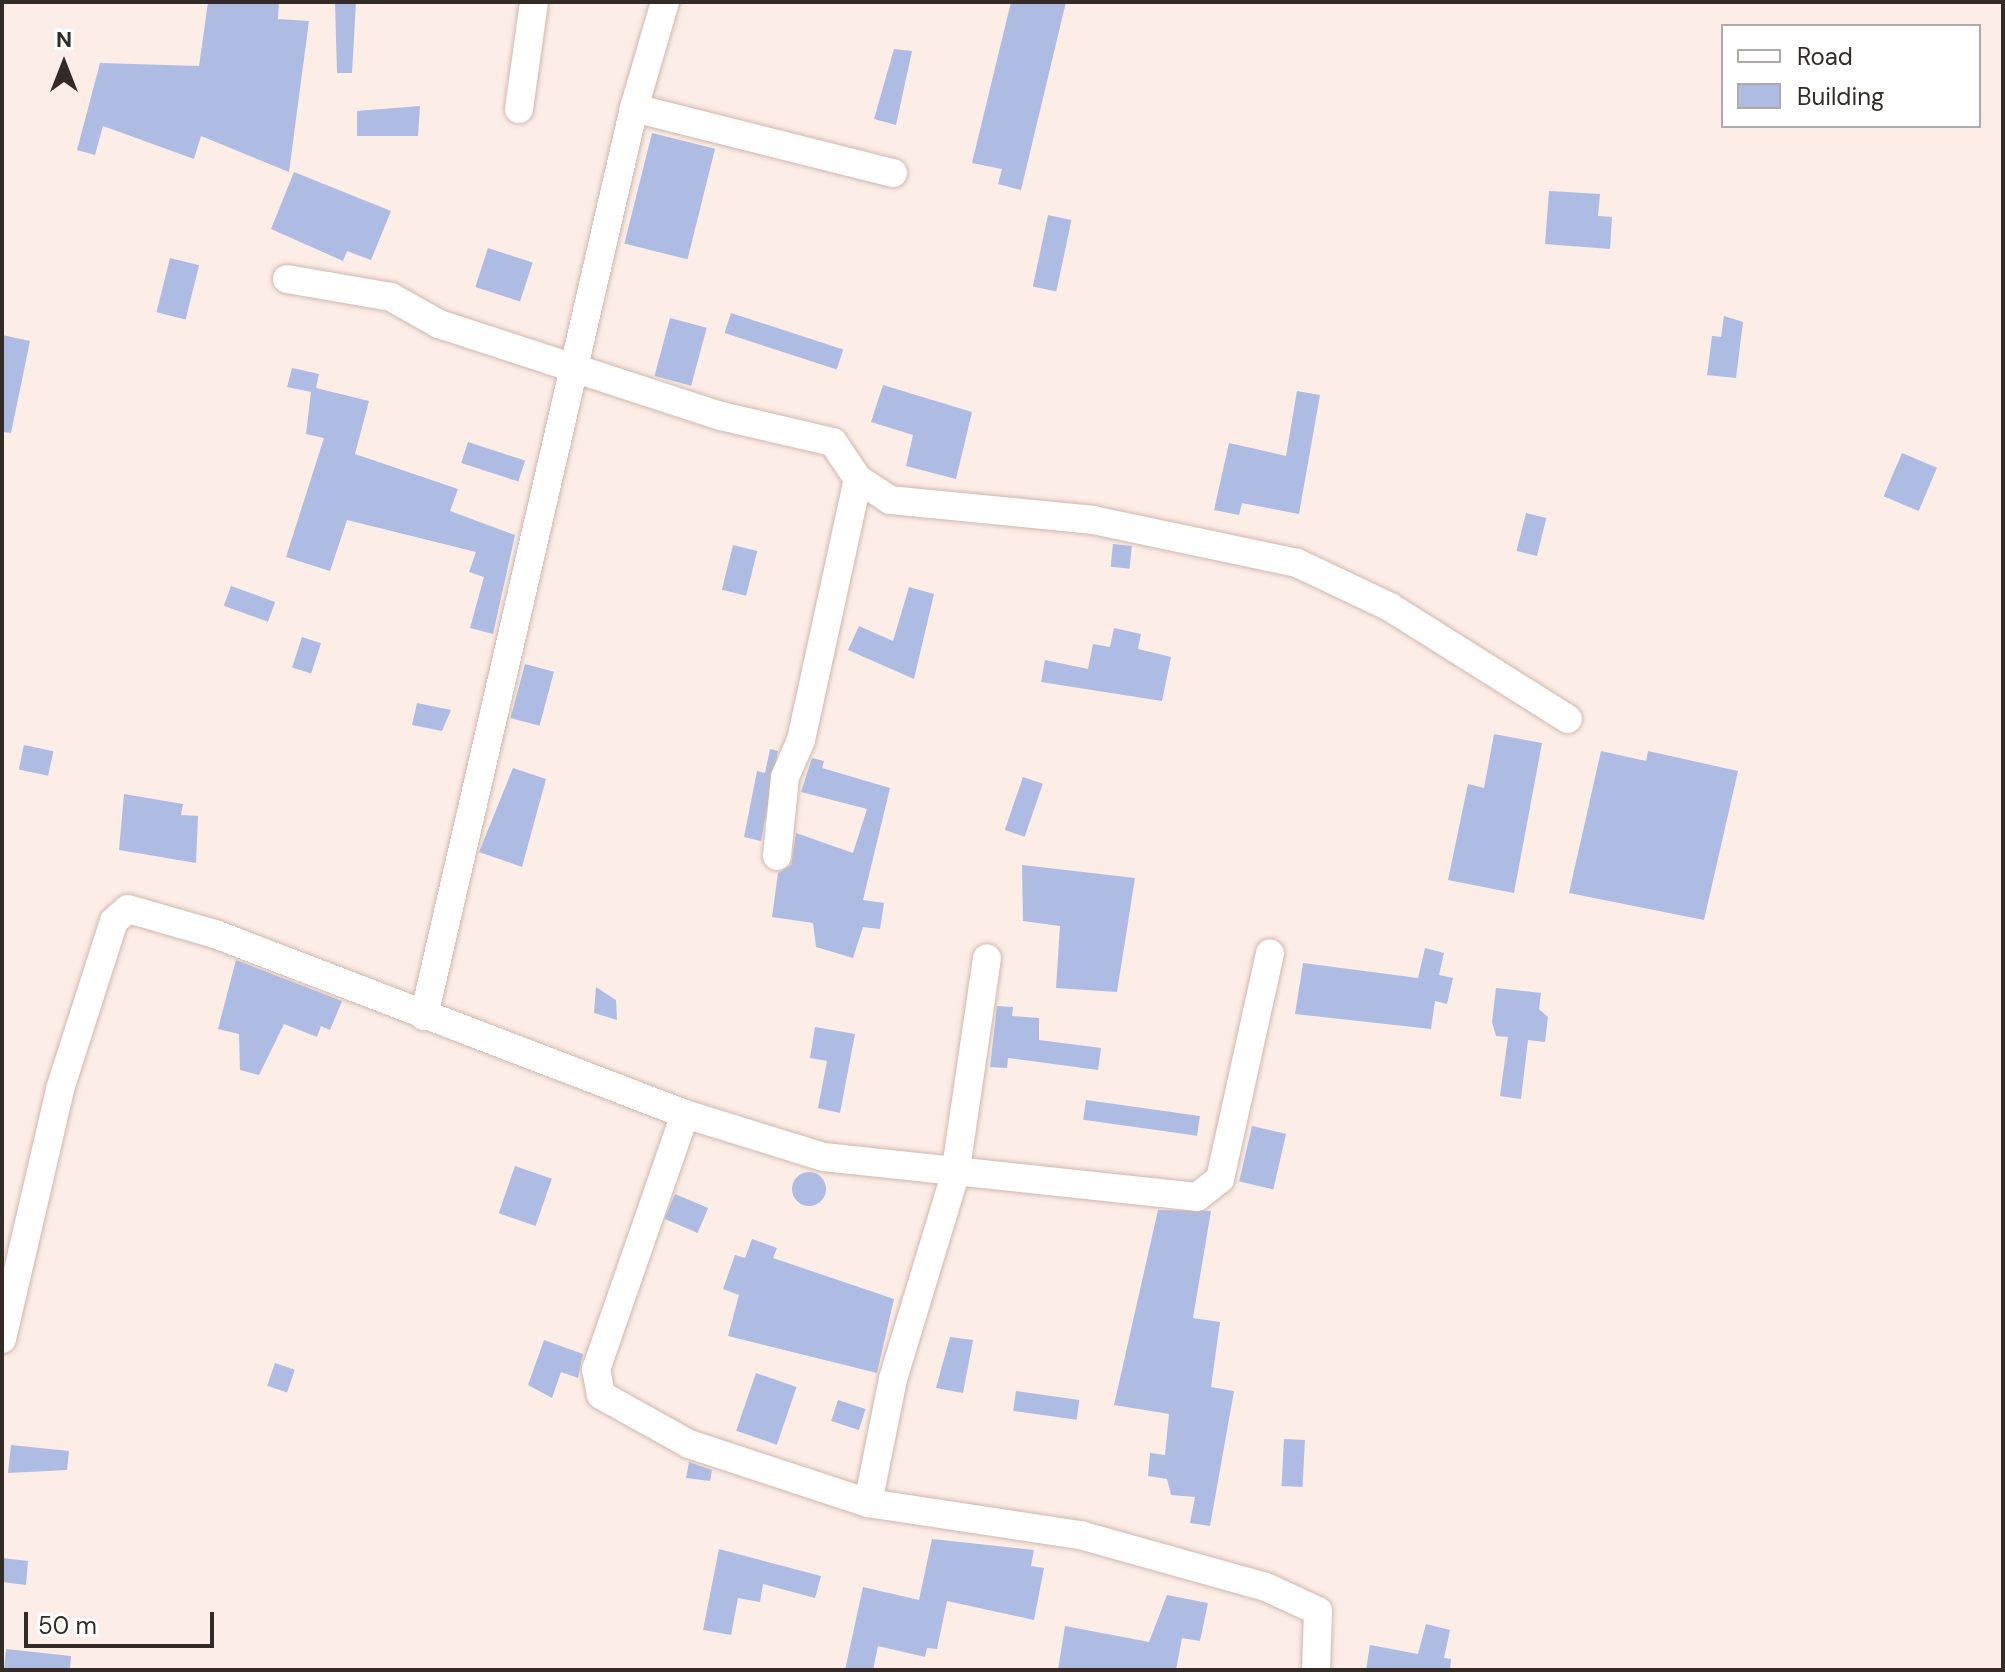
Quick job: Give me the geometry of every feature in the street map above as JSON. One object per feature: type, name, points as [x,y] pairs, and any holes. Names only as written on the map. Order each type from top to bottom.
[{"type":"street","points":[[519,109],[534,2]]},
{"type":"street","points":[[424,1016],[578,365],[634,108],[665,2]]},
{"type":"street","points":[[634,108],[893,173]]},
{"type":"street","points":[[287,279],[391,297],[439,324],[578,365],[721,416],[833,442],[858,479],[890,500],[1093,520],[1297,563],[1390,607],[1568,719]]},
{"type":"street","points":[[777,856],[785,777],[801,740],[858,479]]},
{"type":"street","points":[[2,1339],[60,1089],[114,921],[128,909],[215,934],[685,1114],[824,1157],[955,1175],[1197,1197],[1220,1179],[1270,953]]},
{"type":"street","points":[[868,1503],[893,1379],[955,1175],[987,958]]},
{"type":"street","points":[[685,1114],[596,1369],[601,1395],[689,1444],[868,1503],[1080,1535],[1266,1587],[1318,1611],[1316,1670]]},
{"type":"building","points":[[208,2],[279,2],[278,19],[309,21],[289,172],[201,136],[194,159],[103,126],[95,155],[77,150],[100,63],[199,66]]},
{"type":"building","points":[[335,2],[356,2],[352,73],[337,73]]},
{"type":"building","points":[[1011,2],[1066,2],[1021,190],[998,184],[1002,169],[972,163]]},
{"type":"building","points":[[894,49],[912,51],[896,125],[874,119]]},
{"type":"building","points":[[420,106],[418,136],[357,136],[357,111]]},
{"type":"building","points":[[652,133],[715,149],[687,259],[624,244]]},
{"type":"building","points":[[294,172],[391,211],[371,260],[347,251],[343,261],[271,229]]},
{"type":"building","points":[[1549,191],[1600,194],[1598,216],[1612,217],[1610,249],[1545,244]]},
{"type":"building","points":[[1048,215],[1071,220],[1056,291],[1033,286]]},
{"type":"building","points":[[488,248],[533,263],[520,302],[475,287]]},
{"type":"building","points":[[170,258],[199,265],[186,320],[156,312]]},
{"type":"building","points":[[731,313],[843,349],[837,369],[725,333]]},
{"type":"building","points":[[1724,316],[1743,322],[1736,378],[1707,375],[1712,336],[1721,337]]},
{"type":"building","points":[[670,318],[707,328],[691,386],[654,376]]},
{"type":"building","points":[[2,335],[30,341],[11,433],[2,432]]},
{"type":"building","points":[[292,368],[319,374],[316,388],[369,401],[355,454],[458,489],[450,511],[515,535],[493,634],[470,628],[484,577],[469,572],[476,552],[347,520],[330,571],[286,557],[324,438],[306,434],[311,392],[287,387]]},
{"type":"building","points":[[883,385],[972,412],[956,479],[906,466],[913,435],[871,422]]},
{"type":"building","points":[[1297,391],[1320,395],[1299,514],[1242,503],[1239,515],[1214,510],[1229,443],[1286,456]]},
{"type":"building","points":[[468,442],[525,461],[518,481],[461,463]]},
{"type":"building","points":[[1902,453],[1937,468],[1919,511],[1884,496]]},
{"type":"building","points":[[1526,513],[1546,518],[1537,556],[1517,551]]},
{"type":"building","points":[[1113,544],[1132,546],[1129,569],[1111,567]]},
{"type":"building","points":[[733,545],[757,551],[746,596],[722,590]]},
{"type":"building","points":[[231,586],[275,602],[268,622],[224,606]]},
{"type":"building","points":[[909,587],[934,594],[914,679],[848,650],[859,626],[893,641]]},
{"type":"building","points":[[1114,628],[1141,634],[1138,649],[1171,657],[1162,701],[1041,682],[1045,660],[1088,669],[1093,644],[1110,647]]},
{"type":"building","points":[[302,637],[321,643],[311,674],[292,667]]},
{"type":"building","points":[[525,664],[554,672],[539,726],[511,718]]},
{"type":"building","points":[[417,703],[451,710],[442,731],[412,725]]},
{"type":"building","points":[[1494,734],[1542,743],[1514,893],[1448,880],[1468,784],[1484,788]]},
{"type":"building","points":[[24,745],[53,751],[48,776],[19,769]]},
{"type":"building","points":[[770,749],[778,751],[761,841],[744,837],[757,771],[765,773]]},
{"type":"building","points":[[1601,751],[1646,761],[1648,751],[1738,771],[1704,920],[1569,893]]},
{"type":"building","points":[[812,758],[824,761],[822,768],[890,788],[863,900],[884,903],[880,929],[863,927],[853,958],[816,947],[813,923],[772,917],[778,873],[791,865],[796,833],[853,853],[867,809],[801,792]]},
{"type":"building","points":[[513,768],[546,779],[522,867],[479,852]]},
{"type":"building","points":[[1023,777],[1043,784],[1025,837],[1005,830]]},
{"type":"building","points":[[124,794],[183,804],[181,815],[198,816],[196,863],[119,850]]},
{"type":"building","points":[[1022,865],[1135,878],[1117,992],[1056,988],[1060,926],[1023,921]]},
{"type":"building","points":[[1425,948],[1444,953],[1439,975],[1453,978],[1447,1004],[1435,1001],[1431,1029],[1295,1014],[1303,963],[1418,978]]},
{"type":"building","points":[[236,960],[342,1001],[330,1030],[321,1026],[317,1037],[284,1024],[259,1075],[240,1070],[239,1034],[218,1029]]},
{"type":"building","points":[[596,987],[616,1000],[617,1020],[594,1013]]},
{"type":"building","points":[[1496,988],[1541,993],[1539,1009],[1548,1017],[1545,1042],[1528,1040],[1521,1099],[1500,1096],[1508,1037],[1496,1036],[1492,1022]]},
{"type":"building","points":[[997,1006],[1013,1007],[1012,1016],[1039,1018],[1039,1040],[1101,1048],[1098,1070],[1008,1058],[1007,1068],[990,1067]]},
{"type":"building","points":[[815,1027],[855,1034],[840,1113],[818,1108],[827,1061],[810,1058]]},
{"type":"building","points":[[1086,1100],[1200,1116],[1197,1136],[1083,1120]]},
{"type":"building","points":[[1252,1126],[1286,1134],[1273,1189],[1239,1182]]},
{"type":"building","points":[[515,1166],[552,1179],[536,1226],[499,1213]]},
{"type":"building","points":[[809,1172],[821,1177],[826,1189],[821,1201],[809,1206],[797,1201],[792,1189],[797,1177]]},
{"type":"building","points":[[675,1194],[708,1208],[698,1233],[664,1219]]},
{"type":"building","points":[[1158,1210],[1211,1211],[1193,1318],[1220,1322],[1211,1387],[1234,1391],[1210,1526],[1190,1523],[1195,1497],[1171,1495],[1167,1479],[1148,1476],[1150,1453],[1165,1455],[1169,1414],[1114,1405]]},
{"type":"building","points":[[752,1239],[777,1248],[773,1258],[894,1299],[877,1373],[728,1336],[739,1295],[723,1289],[735,1255],[745,1258]]},
{"type":"building","points":[[950,1337],[973,1340],[963,1393],[936,1388]]},
{"type":"building","points":[[544,1340],[583,1354],[578,1378],[561,1372],[552,1398],[528,1385]]},
{"type":"building","points":[[275,1363],[295,1370],[287,1393],[267,1386]]},
{"type":"building","points":[[756,1373],[797,1387],[777,1445],[736,1431]]},
{"type":"building","points":[[1016,1391],[1079,1400],[1077,1420],[1013,1411]]},
{"type":"building","points":[[838,1400],[866,1409],[859,1430],[831,1421]]},
{"type":"building","points":[[1284,1439],[1305,1440],[1303,1487],[1282,1486]]},
{"type":"building","points":[[11,1445],[69,1451],[67,1470],[8,1473]]},
{"type":"building","points":[[689,1462],[712,1470],[710,1481],[686,1478]]},
{"type":"building","points":[[932,1539],[1034,1550],[1031,1566],[1044,1568],[1034,1620],[947,1601],[937,1649],[927,1648],[925,1657],[878,1646],[873,1670],[845,1670],[863,1587],[919,1600]]},
{"type":"building","points":[[719,1549],[821,1576],[815,1598],[763,1584],[760,1602],[738,1598],[731,1635],[703,1630]]},
{"type":"building","points":[[2,1558],[28,1561],[26,1585],[2,1582]]},
{"type":"building","points":[[1167,1595],[1208,1603],[1200,1641],[1182,1638],[1176,1670],[1058,1670],[1065,1626],[1149,1642]]},
{"type":"building","points":[[1426,1624],[1450,1630],[1444,1658],[1451,1659],[1450,1670],[1366,1670],[1370,1645],[1418,1654]]},
{"type":"building","points":[[6,1649],[71,1656],[70,1670],[4,1670]]}]
